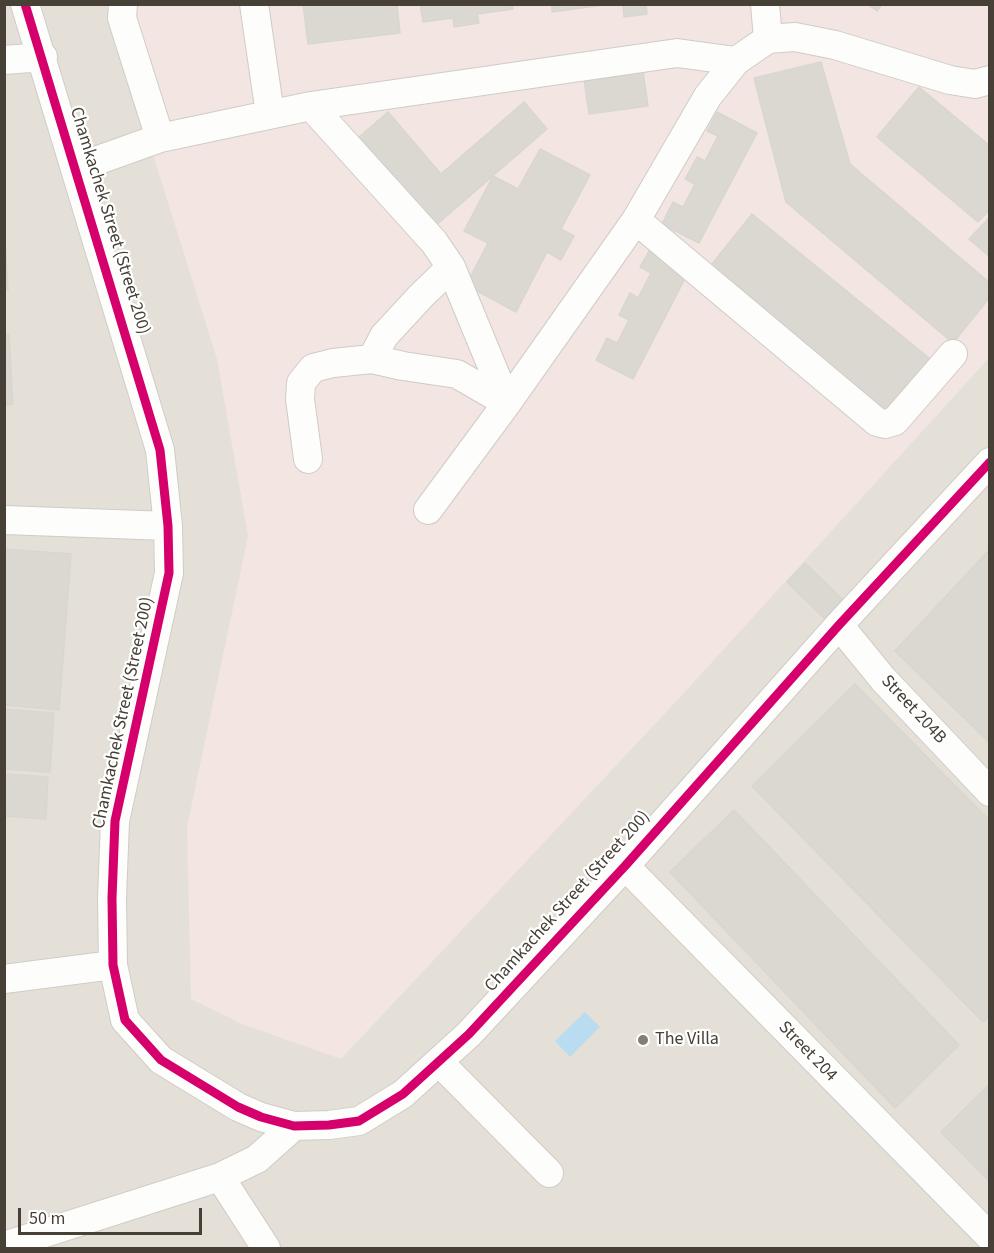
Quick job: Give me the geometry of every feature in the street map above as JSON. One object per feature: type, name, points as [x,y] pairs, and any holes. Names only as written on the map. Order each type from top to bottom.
[{"type":"street","name":"Chamkachek Street (Street 200)","points":[[26,4],[160,450],[168,526],[169,573],[115,821],[112,898],[113,965],[125,1020],[161,1060],[238,1107],[261,1117],[294,1126],[329,1125],[358,1121],[403,1094],[469,1034],[625,866],[839,625],[990,462]]},
{"type":"street","points":[[123,4],[122,18],[160,138]]},
{"type":"street","points":[[255,4],[270,114]]},
{"type":"street","points":[[765,4],[768,39]]},
{"type":"street","points":[[428,510],[507,403],[636,220],[708,96],[736,61],[768,39],[795,37],[835,45],[950,80],[975,84],[990,80]]},
{"type":"street","points":[[76,168],[160,138],[311,106],[677,53],[736,61]]},
{"type":"street","points":[[4,60],[43,57]]},
{"type":"street","points":[[311,106],[434,242],[451,267],[507,403]]},
{"type":"street","points":[[636,220],[877,422],[885,424],[895,421],[953,354]]},
{"type":"street","points":[[372,358],[384,336],[451,267]]},
{"type":"street","points":[[308,459],[300,399],[302,383],[313,368],[372,358],[403,366],[457,374],[507,403]]},
{"type":"street","points":[[4,520],[168,526]]},
{"type":"street","name":"Street 204B","points":[[839,625],[883,679],[990,792]]},
{"type":"street","name":"Street 204","points":[[625,866],[990,1237]]},
{"type":"street","points":[[4,978],[113,965]]},
{"type":"street","points":[[439,1062],[549,1173]]},
{"type":"street","points":[[4,1246],[220,1177],[257,1159],[294,1126]]},
{"type":"street","points":[[220,1177],[266,1248]]},
{"type":"shaded area","points":[[5,5],[989,5],[989,1248],[5,1248]]},
{"type":"shaded area","points":[[106,5],[989,5],[989,358],[684,693],[341,1059],[242,1024],[191,999],[187,827],[248,536],[217,359]]},
{"type":"water","points":[[585,1012],[600,1027],[570,1057],[555,1041]]},
{"type":"building","points":[[303,4],[397,4],[400,33],[308,44]]},
{"type":"building","points":[[420,4],[512,4],[513,9],[477,14],[479,23],[454,27],[453,18],[423,22]]},
{"type":"building","points":[[552,4],[611,4],[552,12]]},
{"type":"building","points":[[623,4],[646,4],[647,14],[624,17]]},
{"type":"building","points":[[867,4],[882,4],[877,11]]},
{"type":"building","points":[[821,62],[850,164],[990,283],[990,297],[953,343],[786,202],[754,78]]},
{"type":"building","points":[[643,71],[648,106],[589,114],[584,79]]},
{"type":"building","points":[[919,87],[990,146],[990,209],[978,222],[877,137]]},
{"type":"building","points":[[524,102],[547,129],[434,227],[358,138],[388,112],[441,174]]},
{"type":"building","points":[[717,112],[757,133],[699,243],[662,224],[673,202],[683,207],[695,184],[685,179],[697,157],[705,161],[718,136],[707,131]]},
{"type":"building","points":[[540,149],[590,175],[561,229],[574,236],[561,260],[547,252],[516,312],[466,285],[488,243],[464,231],[493,176],[518,189]]},
{"type":"building","points":[[752,214],[934,362],[890,417],[708,269]]},
{"type":"building","points":[[990,217],[990,257],[969,239]]},
{"type":"building","points":[[4,223],[8,290],[4,290]]},
{"type":"building","points":[[651,248],[690,269],[633,379],[596,360],[607,338],[617,343],[629,320],[619,315],[630,293],[638,298],[651,273],[640,267]]},
{"type":"building","points":[[4,334],[9,334],[13,404],[4,405]]},
{"type":"building","points":[[4,549],[71,554],[59,710],[4,705]]},
{"type":"building","points":[[990,549],[990,743],[895,651]]},
{"type":"building","points":[[805,563],[843,600],[825,619],[787,582]]},
{"type":"building","points":[[855,684],[990,821],[990,1015],[983,1022],[752,786]]},
{"type":"building","points":[[4,709],[54,713],[50,772],[4,769]]},
{"type":"building","points":[[4,774],[48,777],[46,819],[4,816]]},
{"type":"building","points":[[734,810],[959,1045],[895,1108],[670,872]]},
{"type":"building","points":[[990,1084],[990,1182],[941,1132]]},
{"type":"cycle path","points":[[25,4],[160,450],[168,526],[169,573],[115,821],[112,898],[113,965],[125,1020],[161,1060],[238,1107],[261,1117],[294,1126],[329,1125],[359,1121],[403,1094],[469,1034],[625,866],[839,625],[990,462]]},
{"type":"place","name":"The Villa","points":[[643,1040]]}]
